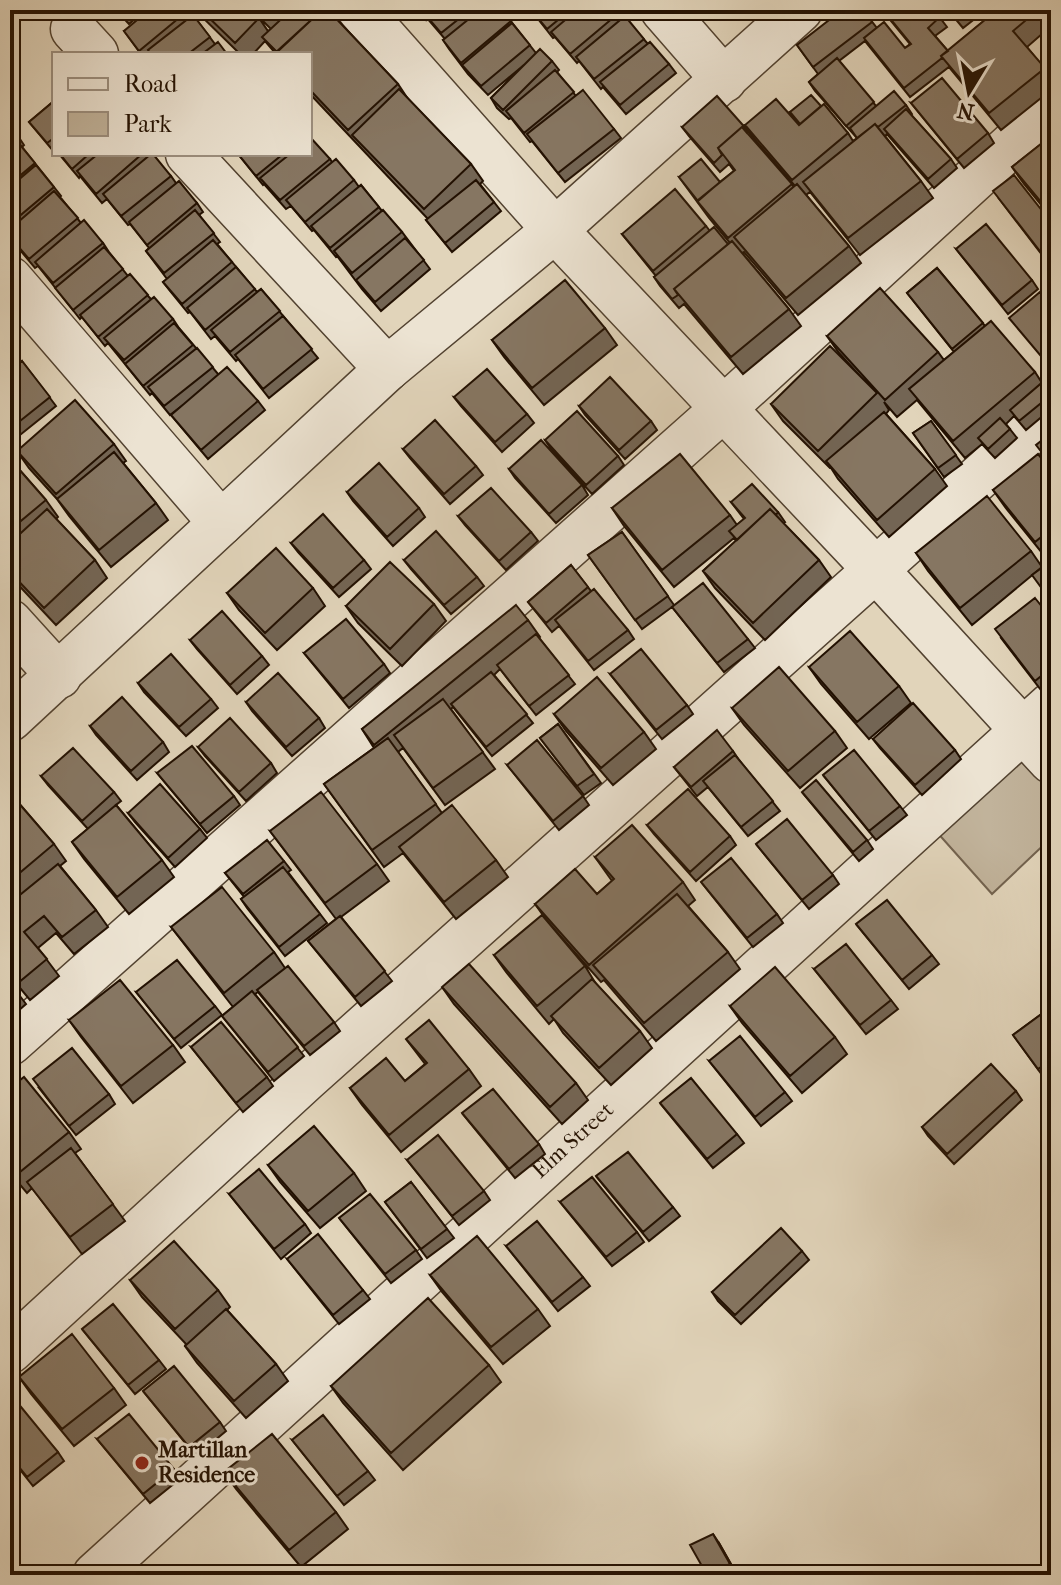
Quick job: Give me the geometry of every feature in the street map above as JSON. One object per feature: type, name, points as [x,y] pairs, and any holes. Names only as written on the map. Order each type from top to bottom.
[{"type":"street","points":[[360,10],[555,230],[723,409],[877,571],[1042,732]]},
{"type":"street","points":[[663,10],[724,80]]},
{"type":"street","points":[[10,719],[387,369],[555,230],[800,10]]},
{"type":"street","points":[[10,1043],[723,409],[1051,109]]},
{"type":"street","points":[[190,156],[387,369]]},
{"type":"street","points":[[10,279],[221,523]]},
{"type":"street","points":[[10,1351],[306,1079],[1051,413]]},
{"type":"street","points":[[10,622],[59,676]]},
{"type":"street","name":"Elm Street","points":[[95,1575],[1042,732]]},
{"type":"green space","points":[[1019,754],[1051,789],[1051,838],[992,894],[935,830]]},
{"type":"building","points":[[149,10],[182,10],[185,13],[139,51],[124,31]]},
{"type":"building","points":[[201,10],[251,10],[259,18],[235,43]]},
{"type":"building","points":[[258,10],[272,10],[265,17]]},
{"type":"building","points":[[291,10],[322,10],[277,52],[262,37]]},
{"type":"building","points":[[322,10],[328,10],[398,84],[348,130],[312,92],[312,52],[276,52]]},
{"type":"building","points":[[470,10],[441,33],[423,12]]},
{"type":"building","points":[[480,10],[502,10],[511,21],[461,63],[443,40]]},
{"type":"building","points":[[531,10],[570,10],[547,29]]},
{"type":"building","points":[[577,10],[620,12],[570,54],[551,32]]},
{"type":"building","points":[[842,10],[863,10],[872,22],[813,67],[797,45]]},
{"type":"building","points":[[883,10],[934,10],[940,17],[928,28],[948,51],[904,88],[864,38],[884,22],[905,48],[911,44]]},
{"type":"building","points":[[949,10],[968,10],[957,19]]},
{"type":"building","points":[[997,10],[1038,10],[1013,31],[1045,68],[989,113],[941,56]]},
{"type":"building","points":[[193,15],[210,37],[191,52],[148,50]]},
{"type":"building","points":[[625,16],[644,39],[594,79],[576,57]]},
{"type":"building","points":[[512,23],[530,45],[481,86],[462,65]]},
{"type":"building","points":[[218,42],[226,52],[205,52]]},
{"type":"building","points":[[650,42],[669,64],[620,105],[600,82]]},
{"type":"building","points":[[540,49],[552,61],[503,110],[491,98]]},
{"type":"building","points":[[837,58],[874,102],[846,126],[809,82]]},
{"type":"building","points":[[555,70],[574,92],[524,133],[506,111]]},
{"type":"building","points":[[942,78],[988,133],[957,159],[911,103]]},
{"type":"building","points":[[399,89],[471,164],[424,209],[352,135]]},
{"type":"building","points":[[583,90],[614,129],[558,173],[527,134]]},
{"type":"building","points":[[894,91],[906,105],[878,127],[875,124],[857,138],[850,128]]},
{"type":"building","points":[[811,95],[821,106],[800,124],[790,112]]},
{"type":"building","points":[[717,96],[749,132],[742,127],[718,148],[722,155],[714,163],[682,127]]},
{"type":"building","points":[[776,99],[799,125],[824,104],[848,133],[792,180],[745,125]]},
{"type":"building","points":[[52,103],[52,139],[47,143],[29,122]]},
{"type":"building","points":[[906,109],[951,159],[928,179],[884,129]]},
{"type":"building","points":[[875,124],[921,181],[848,238],[803,182]]},
{"type":"building","points":[[10,127],[18,136],[10,143]]},
{"type":"building","points":[[742,127],[792,184],[728,238],[697,201],[735,170],[718,148]]},
{"type":"building","points":[[1051,136],[1051,214],[1012,167]]},
{"type":"building","points":[[312,139],[330,159],[280,200],[260,178],[288,156],[312,156]]},
{"type":"building","points":[[17,141],[35,163],[10,184],[10,146]]},
{"type":"building","points":[[62,156],[87,156],[72,169]]},
{"type":"building","points":[[96,156],[140,156],[96,194],[77,171]]},
{"type":"building","points":[[149,156],[155,156],[171,176],[121,216],[103,194]]},
{"type":"building","points":[[240,156],[281,156],[256,176]]},
{"type":"building","points":[[336,159],[354,180],[305,222],[286,200]]},
{"type":"building","points":[[701,159],[720,182],[698,201],[679,177]]},
{"type":"building","points":[[36,165],[54,187],[10,224],[10,187]]},
{"type":"building","points":[[1014,175],[1051,222],[1051,248],[1043,255],[993,191]]},
{"type":"building","points":[[476,180],[494,202],[445,243],[426,220]]},
{"type":"building","points":[[179,181],[197,203],[147,245],[129,222]]},
{"type":"building","points":[[797,184],[849,246],[786,298],[734,237]]},
{"type":"building","points":[[361,185],[379,207],[330,248],[311,226]]},
{"type":"building","points":[[675,189],[706,226],[653,271],[622,234]]},
{"type":"building","points":[[54,191],[78,218],[29,259],[10,237],[10,229]]},
{"type":"building","points":[[195,210],[214,233],[164,273],[146,251]]},
{"type":"building","points":[[383,210],[402,232],[352,273],[334,251]]},
{"type":"building","points":[[84,220],[103,243],[53,283],[35,262]]},
{"type":"building","points":[[986,224],[1032,280],[1002,305],[956,249]]},
{"type":"building","points":[[714,227],[728,244],[674,289],[678,295],[672,299],[654,277]]},
{"type":"building","points":[[405,238],[424,260],[375,302],[356,280]]},
{"type":"building","points":[[213,240],[232,262],[182,304],[163,282]]},
{"type":"building","points":[[732,241],[789,309],[731,357],[674,289]]},
{"type":"building","points":[[104,247],[123,269],[73,310],[55,288]]},
{"type":"building","points":[[236,267],[255,289],[205,330],[187,308]]},
{"type":"building","points":[[937,268],[983,323],[952,349],[907,293]]},
{"type":"building","points":[[130,274],[148,295],[98,337],[80,315]]},
{"type":"building","points":[[565,280],[605,328],[532,388],[492,340]]},
{"type":"building","points":[[880,288],[938,352],[885,400],[827,336]]},
{"type":"building","points":[[261,289],[280,311],[230,352],[211,330]]},
{"type":"building","points":[[1040,292],[1051,306],[1051,368],[1009,318]]},
{"type":"building","points":[[154,297],[173,319],[124,360],[104,338]]},
{"type":"building","points":[[283,316],[312,349],[263,389],[235,355]]},
{"type":"building","points":[[991,321],[1035,372],[953,441],[909,389]]},
{"type":"building","points":[[174,323],[193,345],[143,386],[125,364]]},
{"type":"building","points":[[830,346],[877,393],[818,451],[771,404]]},
{"type":"building","points":[[197,348],[213,367],[164,406],[148,387]]},
{"type":"building","points":[[22,361],[50,397],[10,429],[10,370]]},
{"type":"building","points":[[227,367],[258,401],[201,450],[171,415]]},
{"type":"building","points":[[487,369],[527,414],[495,442],[454,397]]},
{"type":"building","points":[[610,377],[651,421],[619,450],[579,406]]},
{"type":"building","points":[[1045,380],[1051,387],[1051,395],[1019,421],[1010,410]]},
{"type":"building","points":[[75,400],[114,444],[56,494],[17,451]]},
{"type":"building","points":[[577,411],[618,456],[586,485],[545,440]]},
{"type":"building","points":[[884,412],[935,469],[877,520],[826,461]]},
{"type":"building","points":[[1000,418],[1010,429],[988,449],[978,438]]},
{"type":"building","points":[[435,420],[476,466],[444,494],[403,449]]},
{"type":"building","points":[[931,421],[956,455],[938,468],[913,433]]},
{"type":"building","points":[[1051,433],[1051,464],[1036,445]]},
{"type":"building","points":[[541,440],[582,485],[549,514],[509,469]]},
{"type":"building","points":[[114,452],[156,503],[99,550],[57,499]]},
{"type":"building","points":[[680,454],[730,515],[662,570],[612,508]]},
{"type":"building","points":[[1038,454],[1051,470],[1051,529],[1035,542],[993,490]]},
{"type":"building","points":[[10,459],[46,500],[10,530]]},
{"type":"building","points":[[379,463],[419,508],[387,537],[347,492]]},
{"type":"building","points":[[752,484],[778,512],[776,515],[770,509],[737,540],[729,531],[745,518],[731,502]]},
{"type":"building","points":[[491,488],[531,532],[499,561],[458,516]]},
{"type":"building","points":[[987,496],[1031,551],[960,608],[916,553]]},
{"type":"building","points":[[47,509],[95,560],[44,608],[10,572],[10,543]]},
{"type":"building","points":[[770,509],[819,560],[753,623],[703,571]]},
{"type":"building","points":[[323,514],[364,560],[333,588],[291,543]]},
{"type":"building","points":[[436,531],[477,577],[444,605],[404,560]]},
{"type":"building","points":[[622,532],[668,596],[635,620],[588,555]]},
{"type":"building","points":[[276,548],[313,588],[265,633],[227,593]]},
{"type":"building","points":[[1051,561],[1051,601],[1032,575]]},
{"type":"building","points":[[390,562],[434,604],[390,649],[346,606]]},
{"type":"building","points":[[571,565],[588,587],[546,623],[528,602]]},
{"type":"building","points":[[703,583],[748,639],[717,663],[672,607]]},
{"type":"building","points":[[594,589],[628,630],[588,661],[555,620]]},
{"type":"building","points":[[1035,598],[1051,618],[1051,668],[1035,681],[995,629]]},
{"type":"building","points":[[516,605],[528,620],[374,745],[362,729]]},
{"type":"building","points":[[222,611],[262,656],[230,685],[190,640]]},
{"type":"building","points":[[346,619],[384,664],[343,699],[304,653]]},
{"type":"building","points":[[850,631],[899,686],[857,722],[809,667]]},
{"type":"building","points":[[536,634],[569,675],[529,706],[497,665]]},
{"type":"building","points":[[641,649],[687,705],[656,730],[610,674]]},
{"type":"building","points":[[171,654],[211,699],[179,727],[138,683]]},
{"type":"building","points":[[779,667],[835,731],[788,771],[732,708]]},
{"type":"building","points":[[491,672],[527,714],[486,747],[451,704]]},
{"type":"building","points":[[278,673],[319,718],[286,747],[246,702]]},
{"type":"building","points":[[597,677],[644,732],[601,768],[554,714]]},
{"type":"building","points":[[122,697],[163,742],[131,771],[90,726]]},
{"type":"building","points":[[443,699],[483,752],[433,788],[394,735]]},
{"type":"building","points":[[913,703],[955,750],[915,785],[873,739]]},
{"type":"building","points":[[230,718],[271,763],[239,792],[198,747]]},
{"type":"building","points":[[558,724],[594,774],[577,786],[540,738]]},
{"type":"building","points":[[717,730],[733,751],[691,787],[674,767]]},
{"type":"building","points":[[388,738],[436,804],[372,850],[324,784]]},
{"type":"building","points":[[537,740],[583,796],[553,821],[507,765]]},
{"type":"building","points":[[192,746],[234,796],[200,824],[157,773]]},
{"type":"building","points":[[73,748],[114,792],[82,821],[41,776]]},
{"type":"building","points":[[854,750],[900,806],[869,831],[823,775]]},
{"type":"building","points":[[735,755],[773,801],[741,827],[703,781]]},
{"type":"building","points":[[816,780],[867,840],[853,852],[802,792]]},
{"type":"building","points":[[160,784],[200,829],[168,858],[128,813]]},
{"type":"building","points":[[688,789],[730,836],[690,872],[647,825]]},
{"type":"building","points":[[321,792],[377,864],[325,903],[270,831]]},
{"type":"building","points":[[10,793],[54,844],[10,881]]},
{"type":"building","points":[[116,805],[162,860],[117,897],[72,842]]},
{"type":"building","points":[[452,805],[496,860],[444,902],[399,847]]},
{"type":"building","points":[[787,819],[833,875],[802,900],[756,844]]},
{"type":"building","points":[[632,825],[683,882],[589,965],[535,904],[575,869],[597,894],[614,879],[595,857]]},
{"type":"building","points":[[267,840],[284,861],[243,894],[225,873]]},
{"type":"building","points":[[731,858],[777,914],[747,938],[701,882]]},
{"type":"building","points":[[58,864],[96,910],[62,937],[44,916],[24,932],[47,959],[18,983],[10,973],[10,903]]},
{"type":"building","points":[[283,867],[320,914],[279,947],[241,899]]},
{"type":"building","points":[[222,887],[274,952],[224,993],[171,927]]},
{"type":"building","points":[[677,894],[728,952],[644,1023],[593,965]]},
{"type":"building","points":[[887,900],[932,955],[902,980],[856,924]]},
{"type":"building","points":[[542,915],[585,966],[537,1006],[494,955]]},
{"type":"building","points":[[340,916],[385,971],[355,997],[308,941]]},
{"type":"building","points":[[846,944],[891,1000],[860,1025],[814,969]]},
{"type":"building","points":[[177,960],[215,1006],[174,1039],[136,992]]},
{"type":"building","points":[[469,964],[576,1083],[550,1107],[442,987]]},
{"type":"building","points":[[288,966],[334,1022],[304,1046],[257,990]]},
{"type":"building","points":[[775,967],[835,1037],[790,1076],[730,1006]]},
{"type":"building","points":[[592,979],[640,1031],[599,1068],[551,1016]]},
{"type":"building","points":[[120,980],[173,1045],[121,1086],[69,1020]]},
{"type":"building","points":[[252,991],[298,1047],[268,1072],[222,1016]]},
{"type":"building","points":[[1051,1007],[1051,1060],[1038,1069],[1013,1035]]},
{"type":"building","points":[[429,1020],[469,1069],[389,1135],[350,1088],[386,1058],[405,1081],[427,1063],[406,1039]]},
{"type":"building","points":[[221,1022],[267,1077],[236,1103],[191,1047]]},
{"type":"building","points":[[740,1036],[785,1092],[755,1117],[709,1061]]},
{"type":"building","points":[[72,1048],[109,1094],[69,1126],[33,1079]]},
{"type":"building","points":[[991,1064],[1016,1091],[947,1154],[922,1127]]},
{"type":"building","points":[[24,1077],[69,1132],[15,1176],[10,1170],[10,1088]]},
{"type":"building","points":[[691,1078],[737,1134],[707,1159],[660,1103]]},
{"type":"building","points":[[493,1089],[539,1144],[509,1169],[462,1113]]},
{"type":"building","points":[[314,1126],[354,1173],[308,1211],[268,1165]]},
{"type":"building","points":[[438,1135],[484,1191],[452,1216],[407,1160]]},
{"type":"building","points":[[71,1148],[113,1204],[70,1237],[27,1182]]},
{"type":"building","points":[[628,1152],[673,1207],[643,1232],[596,1176]]},
{"type":"building","points":[[259,1169],[305,1224],[274,1249],[229,1194]]},
{"type":"building","points":[[592,1177],[637,1232],[606,1257],[560,1202]]},
{"type":"building","points":[[411,1182],[447,1229],[421,1249],[385,1202]]},
{"type":"building","points":[[370,1194],[416,1250],[385,1274],[339,1218]]},
{"type":"building","points":[[537,1221],[583,1277],[552,1302],[506,1246]]},
{"type":"building","points":[[781,1228],[802,1251],[735,1315],[712,1292]]},
{"type":"building","points":[[318,1234],[363,1290],[333,1315],[287,1259]]},
{"type":"building","points":[[477,1236],[538,1309],[491,1347],[430,1275]]},
{"type":"building","points":[[174,1241],[218,1290],[175,1329],[130,1280]]},
{"type":"building","points":[[428,1298],[489,1365],[391,1453],[331,1386]]},
{"type":"building","points":[[113,1304],[159,1360],[128,1385],[82,1329]]},
{"type":"building","points":[[226,1309],[276,1364],[234,1401],[185,1346]]},
{"type":"building","points":[[72,1334],[114,1388],[62,1429],[19,1377]]},
{"type":"building","points":[[174,1366],[220,1422],[189,1447],[143,1391]]},
{"type":"building","points":[[12,1396],[58,1452],[27,1477],[10,1456]]},
{"type":"building","name":"Martillan Residence","points":[[129,1414],[174,1469],[143,1494],[97,1439]]},
{"type":"building","points":[[323,1415],[368,1471],[337,1496],[292,1440]]},
{"type":"building","points":[[272,1434],[336,1512],[289,1550],[224,1472]]},
{"type":"building","points":[[713,1534],[730,1564],[707,1575],[690,1545]]},
{"type":"place","name":"Martillan Residence","points":[[142,1463]]}]
